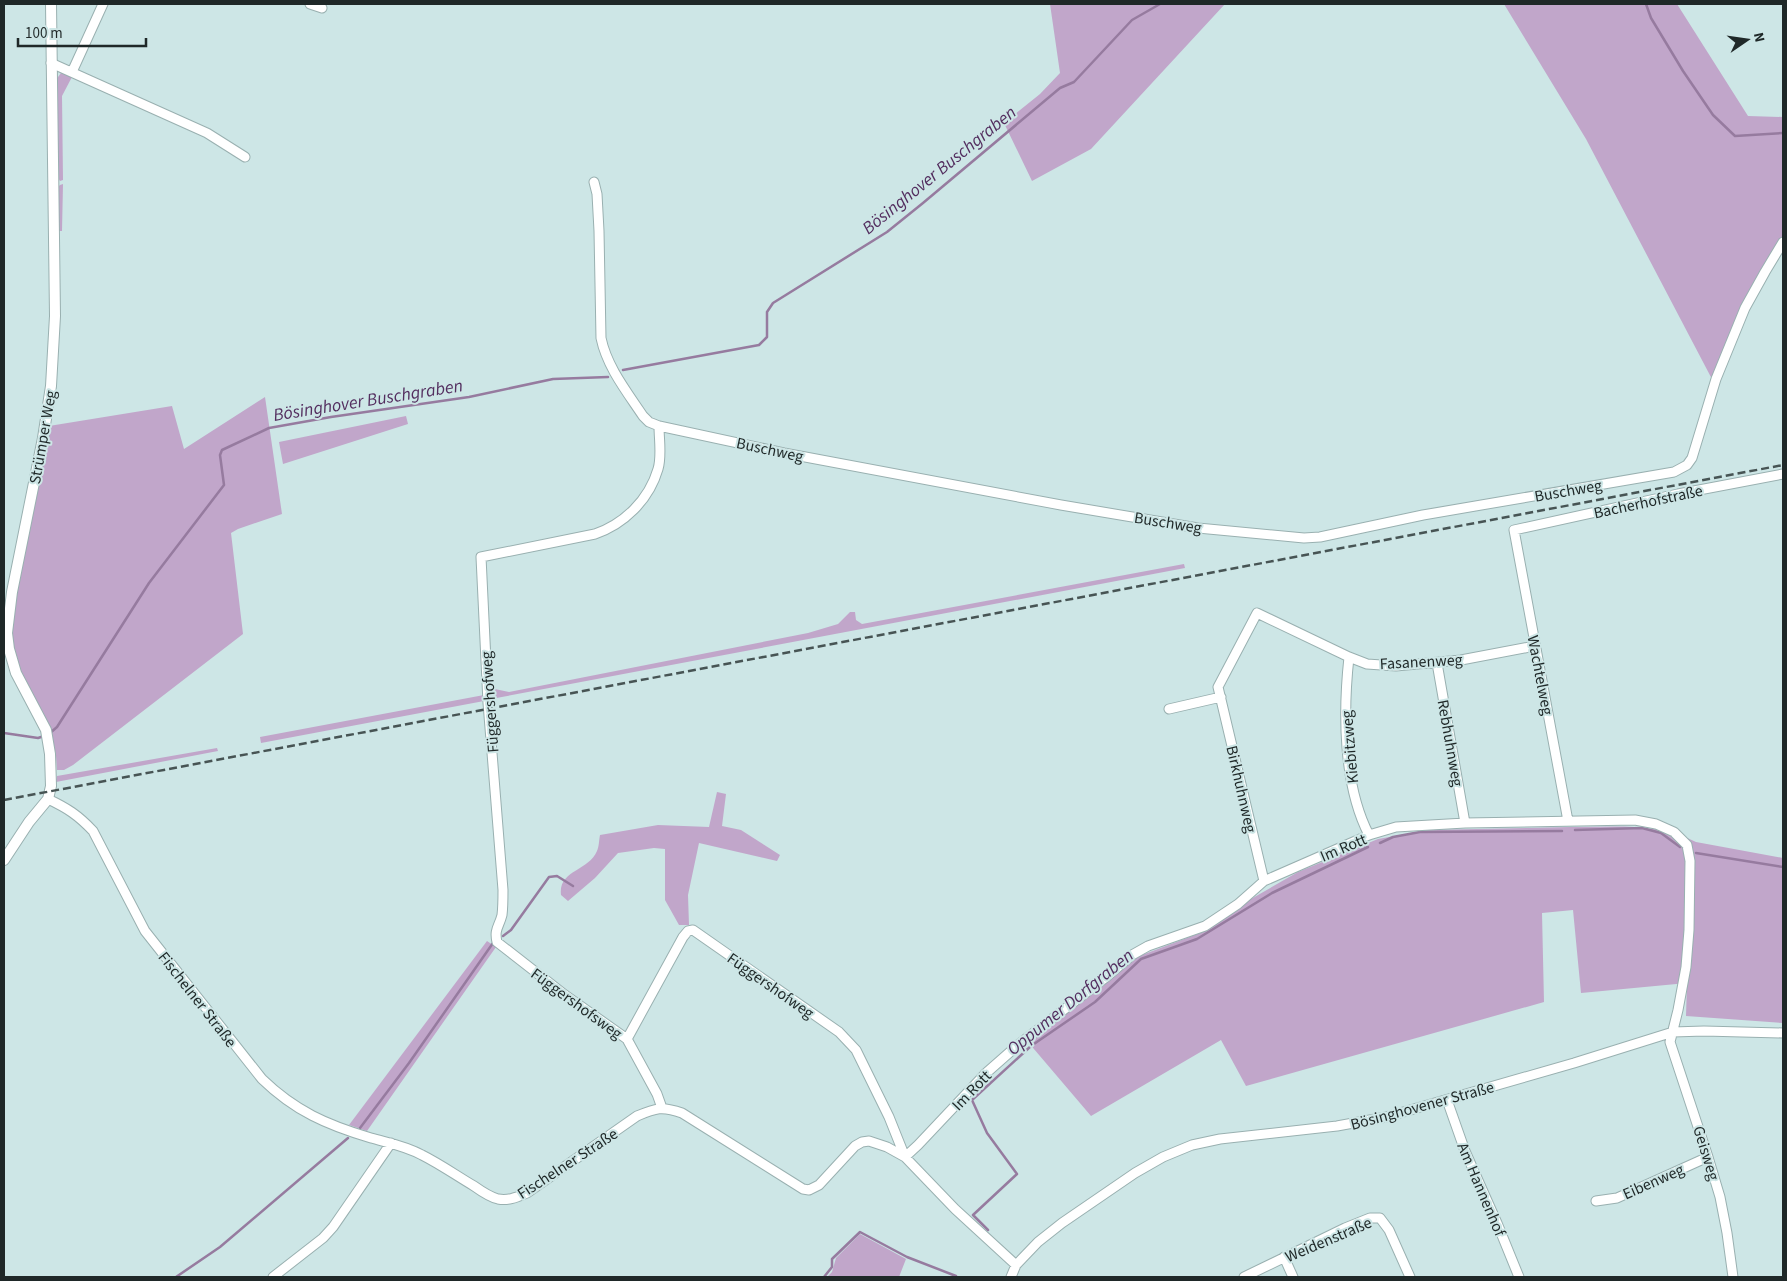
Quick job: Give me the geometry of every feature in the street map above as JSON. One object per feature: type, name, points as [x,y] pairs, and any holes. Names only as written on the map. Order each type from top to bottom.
[{"type":"street","name":"Strümper Weg","points":[[48,799],[51,775],[49,741],[46,730],[16,673],[9,650],[7,633],[12,592],[43,438],[51,386],[55,316],[51,4]]},
{"type":"street","points":[[72,72],[102,4]]},
{"type":"street","points":[[310,4],[322,8]]},
{"type":"street","points":[[52,63],[207,133],[245,157]]},
{"type":"street","points":[[594,182],[597,194],[601,338],[604,351],[611,366],[643,416],[649,422],[659,426]]},
{"type":"street","name":"Buschweg","points":[[659,426],[784,453],[1062,505],[1198,528],[1304,538],[1320,537],[1424,515],[1674,472],[1681,469],[1692,458],[1716,379],[1745,308],[1783,242]]},
{"type":"street","name":"Függershofweg","points":[[495,934],[501,918],[503,890],[488,704],[481,557],[595,534],[608,530],[623,520],[646,494],[659,468],[659,426]]},
{"type":"street","name":"Bacherhofstraße","points":[[1514,530],[1678,494],[1783,474]]},
{"type":"street","name":"Wachtelweg","points":[[1514,530],[1568,821]]},
{"type":"street","name":"Fasanenweg","points":[[1257,613],[1366,664],[1387,666],[1461,660],[1535,646]]},
{"type":"street","name":"Birkhuhnweg","points":[[1257,613],[1218,687],[1264,882]]},
{"type":"street","name":"Kiebitzweg","points":[[1349,657],[1345,706],[1349,763],[1354,799],[1369,835]]},
{"type":"street","name":"Rebhuhnweg","points":[[1437,662],[1465,823]]},
{"type":"street","points":[[1169,709],[1221,696]]},
{"type":"street","points":[[4,860],[48,799]]},
{"type":"street","name":"Fischelner Straße","points":[[48,799],[71,810],[92,830],[145,931],[262,1079],[278,1095],[315,1119],[406,1148],[422,1155],[496,1199],[507,1200],[527,1193],[638,1116],[662,1108]]},
{"type":"street","name":"Im Rott","points":[[905,1157],[985,1074],[1005,1056],[1132,955],[1148,946],[1205,926],[1238,904],[1264,882],[1369,835],[1396,827],[1465,823],[1635,820],[1656,824],[1674,832],[1687,845],[1690,861],[1689,930],[1686,967],[1673,1032]]},
{"type":"street","name":"Függershofweg","points":[[627,1039],[683,937],[688,931],[693,930],[839,1032],[856,1050],[905,1157]]},
{"type":"street","name":"Függershofsweg","points":[[495,934],[497,942],[503,948],[627,1039],[657,1094],[662,1108]]},
{"type":"street","name":"Bösinghovener Straße","points":[[1011,1277],[1016,1265],[1038,1242],[1062,1223],[1134,1173],[1162,1157],[1192,1145],[1220,1139],[1337,1126],[1386,1117],[1574,1064],[1673,1032],[1783,1033]]},
{"type":"street","name":"Geisweg","points":[[1673,1032],[1670,1042],[1720,1197],[1733,1277]]},
{"type":"street","name":"Am Hannenhof","points":[[1447,1100],[1465,1151],[1520,1277]]},
{"type":"street","points":[[662,1108],[682,1113],[803,1189],[809,1190],[819,1185],[855,1146],[869,1141],[878,1144],[905,1157],[954,1209],[1016,1265]]},
{"type":"street","points":[[273,1277],[333,1227],[391,1143]]},
{"type":"street","name":"Eibenweg","points":[[1596,1201],[1617,1198],[1708,1157]]},
{"type":"street","name":"Weidenstraße","points":[[1244,1277],[1345,1228],[1370,1218],[1380,1218],[1389,1230],[1410,1277]]},
{"type":"street","points":[[1284,1257],[1293,1277]]},
{"type":"shaded area","points":[[1050,4],[1225,4],[1091,149],[1032,181],[1004,123],[1040,94],[1060,73]]},
{"type":"shaded area","points":[[1504,4],[1677,4],[1748,116],[1783,117],[1783,240],[1713,381],[1586,139]]},
{"type":"shaded area","points":[[66,72],[73,75],[62,96],[63,180],[60,181],[56,175],[55,81],[61,73]]},
{"type":"shaded area","points":[[63,184],[62,231],[59,231],[57,226],[57,188]]},
{"type":"shaded area","points":[[265,397],[282,514],[231,533],[243,634],[73,765],[64,770],[57,770],[53,740],[19,672],[11,649],[11,614],[49,426],[172,406],[184,449]]},
{"type":"shaded area","points":[[406,416],[408,424],[283,464],[279,442]]},
{"type":"shaded area","points":[[1184,564],[1185,568],[491,699],[490,688],[509,692],[808,633],[838,624],[850,612],[855,612],[856,620],[862,624]]},
{"type":"shaded area","points":[[484,695],[484,701],[261,743],[260,737]]},
{"type":"shaded area","points":[[217,748],[218,751],[56,782],[57,776]]},
{"type":"shaded area","points":[[717,792],[726,794],[722,826],[741,830],[780,855],[777,861],[699,843],[688,895],[689,925],[679,925],[665,900],[665,849],[654,848],[618,853],[595,878],[568,901],[561,895],[561,887],[564,880],[593,858],[598,849],[600,835],[658,825],[709,827]]},
{"type":"shaded area","points":[[1618,826],[1666,831],[1696,842],[1783,858],[1783,1023],[1686,1016],[1687,983],[1581,993],[1573,910],[1542,913],[1544,1002],[1246,1086],[1221,1040],[1091,1116],[1028,1042],[1134,958],[1208,930],[1251,899],[1298,872],[1378,839],[1428,830]]},
{"type":"shaded area","points":[[487,941],[496,947],[367,1131],[349,1125]]},
{"type":"shaded area","points":[[860,1234],[906,1259],[899,1277],[827,1277],[832,1272],[836,1258]]},
{"type":"waterway","name":"Bösinghover Buschgraben","points":[[623,370],[759,345],[767,337],[767,312],[773,303],[887,232],[1060,88],[1074,82],[1132,20],[1160,4]]},
{"type":"waterway","name":"Bösinghover Buschgraben","points":[[1646,4],[1651,18],[1683,71],[1713,115],[1735,136],[1783,133]]},
{"type":"waterway","name":"Bösinghover Buschgraben","points":[[49,734],[57,727],[149,583],[224,485],[220,455],[222,450],[269,428],[469,397],[553,379],[608,377]]},
{"type":"waterway","name":"Bösinghover Buschgraben","points":[[4,733],[38,738],[44,736]]},
{"type":"waterway","name":"Oppumer Dorfgraben","points":[[1575,830],[1642,828],[1661,833],[1680,847]]},
{"type":"waterway","name":"Oppumer Dorfgraben","points":[[1380,843],[1393,837],[1420,832],[1562,831]]},
{"type":"waterway","name":"Oppumer Dorfgraben","points":[[988,1230],[973,1215],[1017,1174],[987,1133],[972,1100],[1031,1046],[1095,1002],[1141,959],[1197,939],[1272,893],[1368,847]]},
{"type":"waterway","name":"Oppumer Dorfgraben","points":[[1696,853],[1783,867]]},
{"type":"waterway","points":[[503,936],[511,930],[549,877],[557,876],[573,886]]},
{"type":"waterway","points":[[360,1128],[409,1063],[493,943]]},
{"type":"waterway","points":[[176,1277],[220,1247],[348,1138]]},
{"type":"waterway","points":[[824,1277],[832,1267],[832,1259],[860,1232],[907,1257],[956,1276]]},
{"type":"railway","points":[[4,800],[1783,465]]}]
